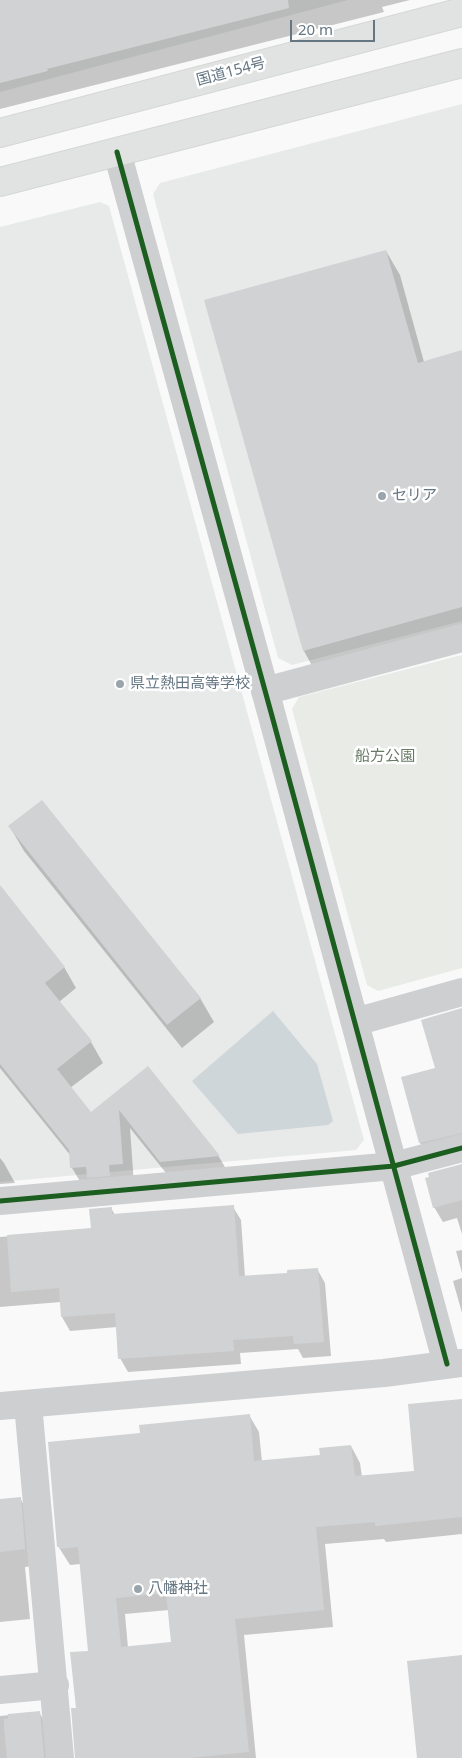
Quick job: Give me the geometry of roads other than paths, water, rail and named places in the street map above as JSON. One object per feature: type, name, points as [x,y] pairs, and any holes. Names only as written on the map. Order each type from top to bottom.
[{"type":"highway","name":"国道154号","points":[[0,133],[462,12]]},
{"type":"highway","points":[[0,182],[462,63]]},
{"type":"street","points":[[0,1406],[384,1374],[455,1364],[394,1166],[117,152]]},
{"type":"street","points":[[265,691],[462,638]]},
{"type":"street","points":[[355,1022],[462,992]]},
{"type":"street","points":[[0,1201],[394,1166],[462,1148]]},
{"type":"street","points":[[28,1404],[55,1685],[60,1758]]},
{"type":"street","points":[[0,1690],[55,1685]]},
{"type":"place","name":"セリア","points":[[382,496]]},
{"type":"place","name":"県立熱田高等学校","points":[[120,684]]},
{"type":"place","name":"八幡神社","points":[[138,1589]]},
{"type":"park label","name":"船方公園","points":[[385,757]]}]
